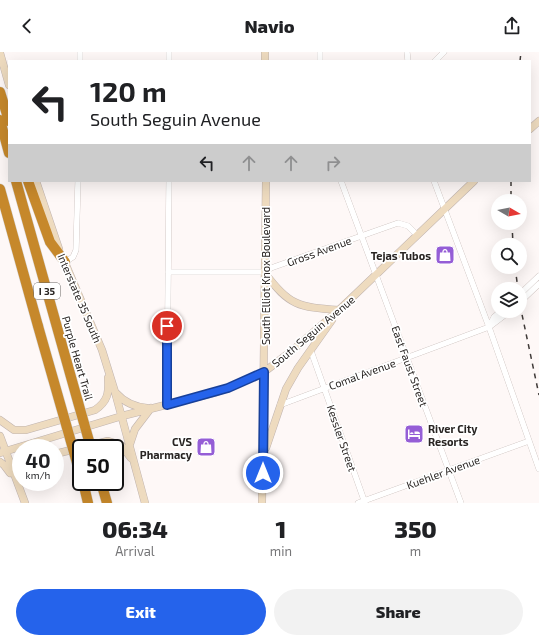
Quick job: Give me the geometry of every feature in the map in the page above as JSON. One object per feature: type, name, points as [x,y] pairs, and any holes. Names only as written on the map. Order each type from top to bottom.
[{"type":"highway","points":[[0,92],[8,118]]},
{"type":"highway","points":[[0,120],[8,149]]},
{"type":"highway","name":"Purple Heart Trail","points":[[16,182],[88,439]]},
{"type":"highway","points":[[28,182],[50,242],[65,262]]},
{"type":"highway","name":"I 35","points":[[0,189],[72,445]]},
{"type":"highway","points":[[81,503],[82,491]]},
{"type":"highway","points":[[85,491],[88,503]]},
{"type":"highway","points":[[104,491],[107,503]]},
{"type":"main road","points":[[0,53],[8,81]]},
{"type":"main road","points":[[531,128],[539,120]]},
{"type":"main road","name":"Interstate 35 South","points":[[36,182],[47,217],[92,322],[108,368],[116,392],[145,503]]},
{"type":"main road","name":"South Elliot Knox Boulevard","points":[[263,460],[266,182]]},
{"type":"main road","name":"South Seguin Avenue","points":[[2,453],[122,416],[228,388],[264,372],[293,350],[339,310],[473,182]]},
{"type":"main road","points":[[265,272],[279,291],[296,304],[306,307],[339,310]]},
{"type":"main road","points":[[262,503],[263,460],[280,405],[298,368],[339,310]]},
{"type":"main road","points":[[0,420],[14,430],[26,430],[95,410],[104,404],[109,395],[108,368]]},
{"type":"main road","points":[[116,392],[120,398],[129,403],[139,407],[151,408]]},
{"type":"main road","points":[[130,446],[135,429],[151,408]]},
{"type":"main road","points":[[0,436],[2,453],[12,474]]},
{"type":"main road","points":[[64,451],[100,441],[108,441],[121,445],[135,463]]},
{"type":"main road","points":[[0,462],[4,465],[12,478]]},
{"type":"main road","points":[[20,491],[25,503]]},
{"type":"street","points":[[436,60],[444,52]]},
{"type":"street","points":[[65,262],[73,257],[76,250],[78,182]]},
{"type":"street","points":[[167,405],[169,182]]},
{"type":"street","name":"East Faust Street","points":[[341,182],[461,503]]},
{"type":"street","points":[[434,182],[489,327],[539,469]]},
{"type":"street","name":"Gross Avenue","points":[[168,272],[265,272],[271,268],[398,223],[408,226],[417,235]]},
{"type":"street","points":[[527,287],[539,276]]},
{"type":"street","points":[[527,295],[539,284]]},
{"type":"street","points":[[489,327],[494,318]]},
{"type":"street","name":"Comal Avenue","points":[[280,405],[489,327],[501,318]]},
{"type":"street","name":"Kessler Street","points":[[310,351],[362,502]]},
{"type":"street","name":"Kuehler Avenue","points":[[362,502],[529,441]]},
{"type":"railway","points":[[520,60],[521,52]]},
{"type":"railway","points":[[511,182],[511,194]]},
{"type":"railway","points":[[512,230],[513,238]]},
{"type":"railway","points":[[516,274],[517,282]]},
{"type":"railway","points":[[523,318],[539,395]]},
{"type":"place","name":"Tejas Tubos","points":[[445,255]]},
{"type":"place","name":"River City Resorts","points":[[414,434]]},
{"type":"place","name":"CVS Pharmacy","points":[[206,447]]},
{"type":"route","points":[[167,326],[167,405],[217,392],[264,372],[263,473]]}]
